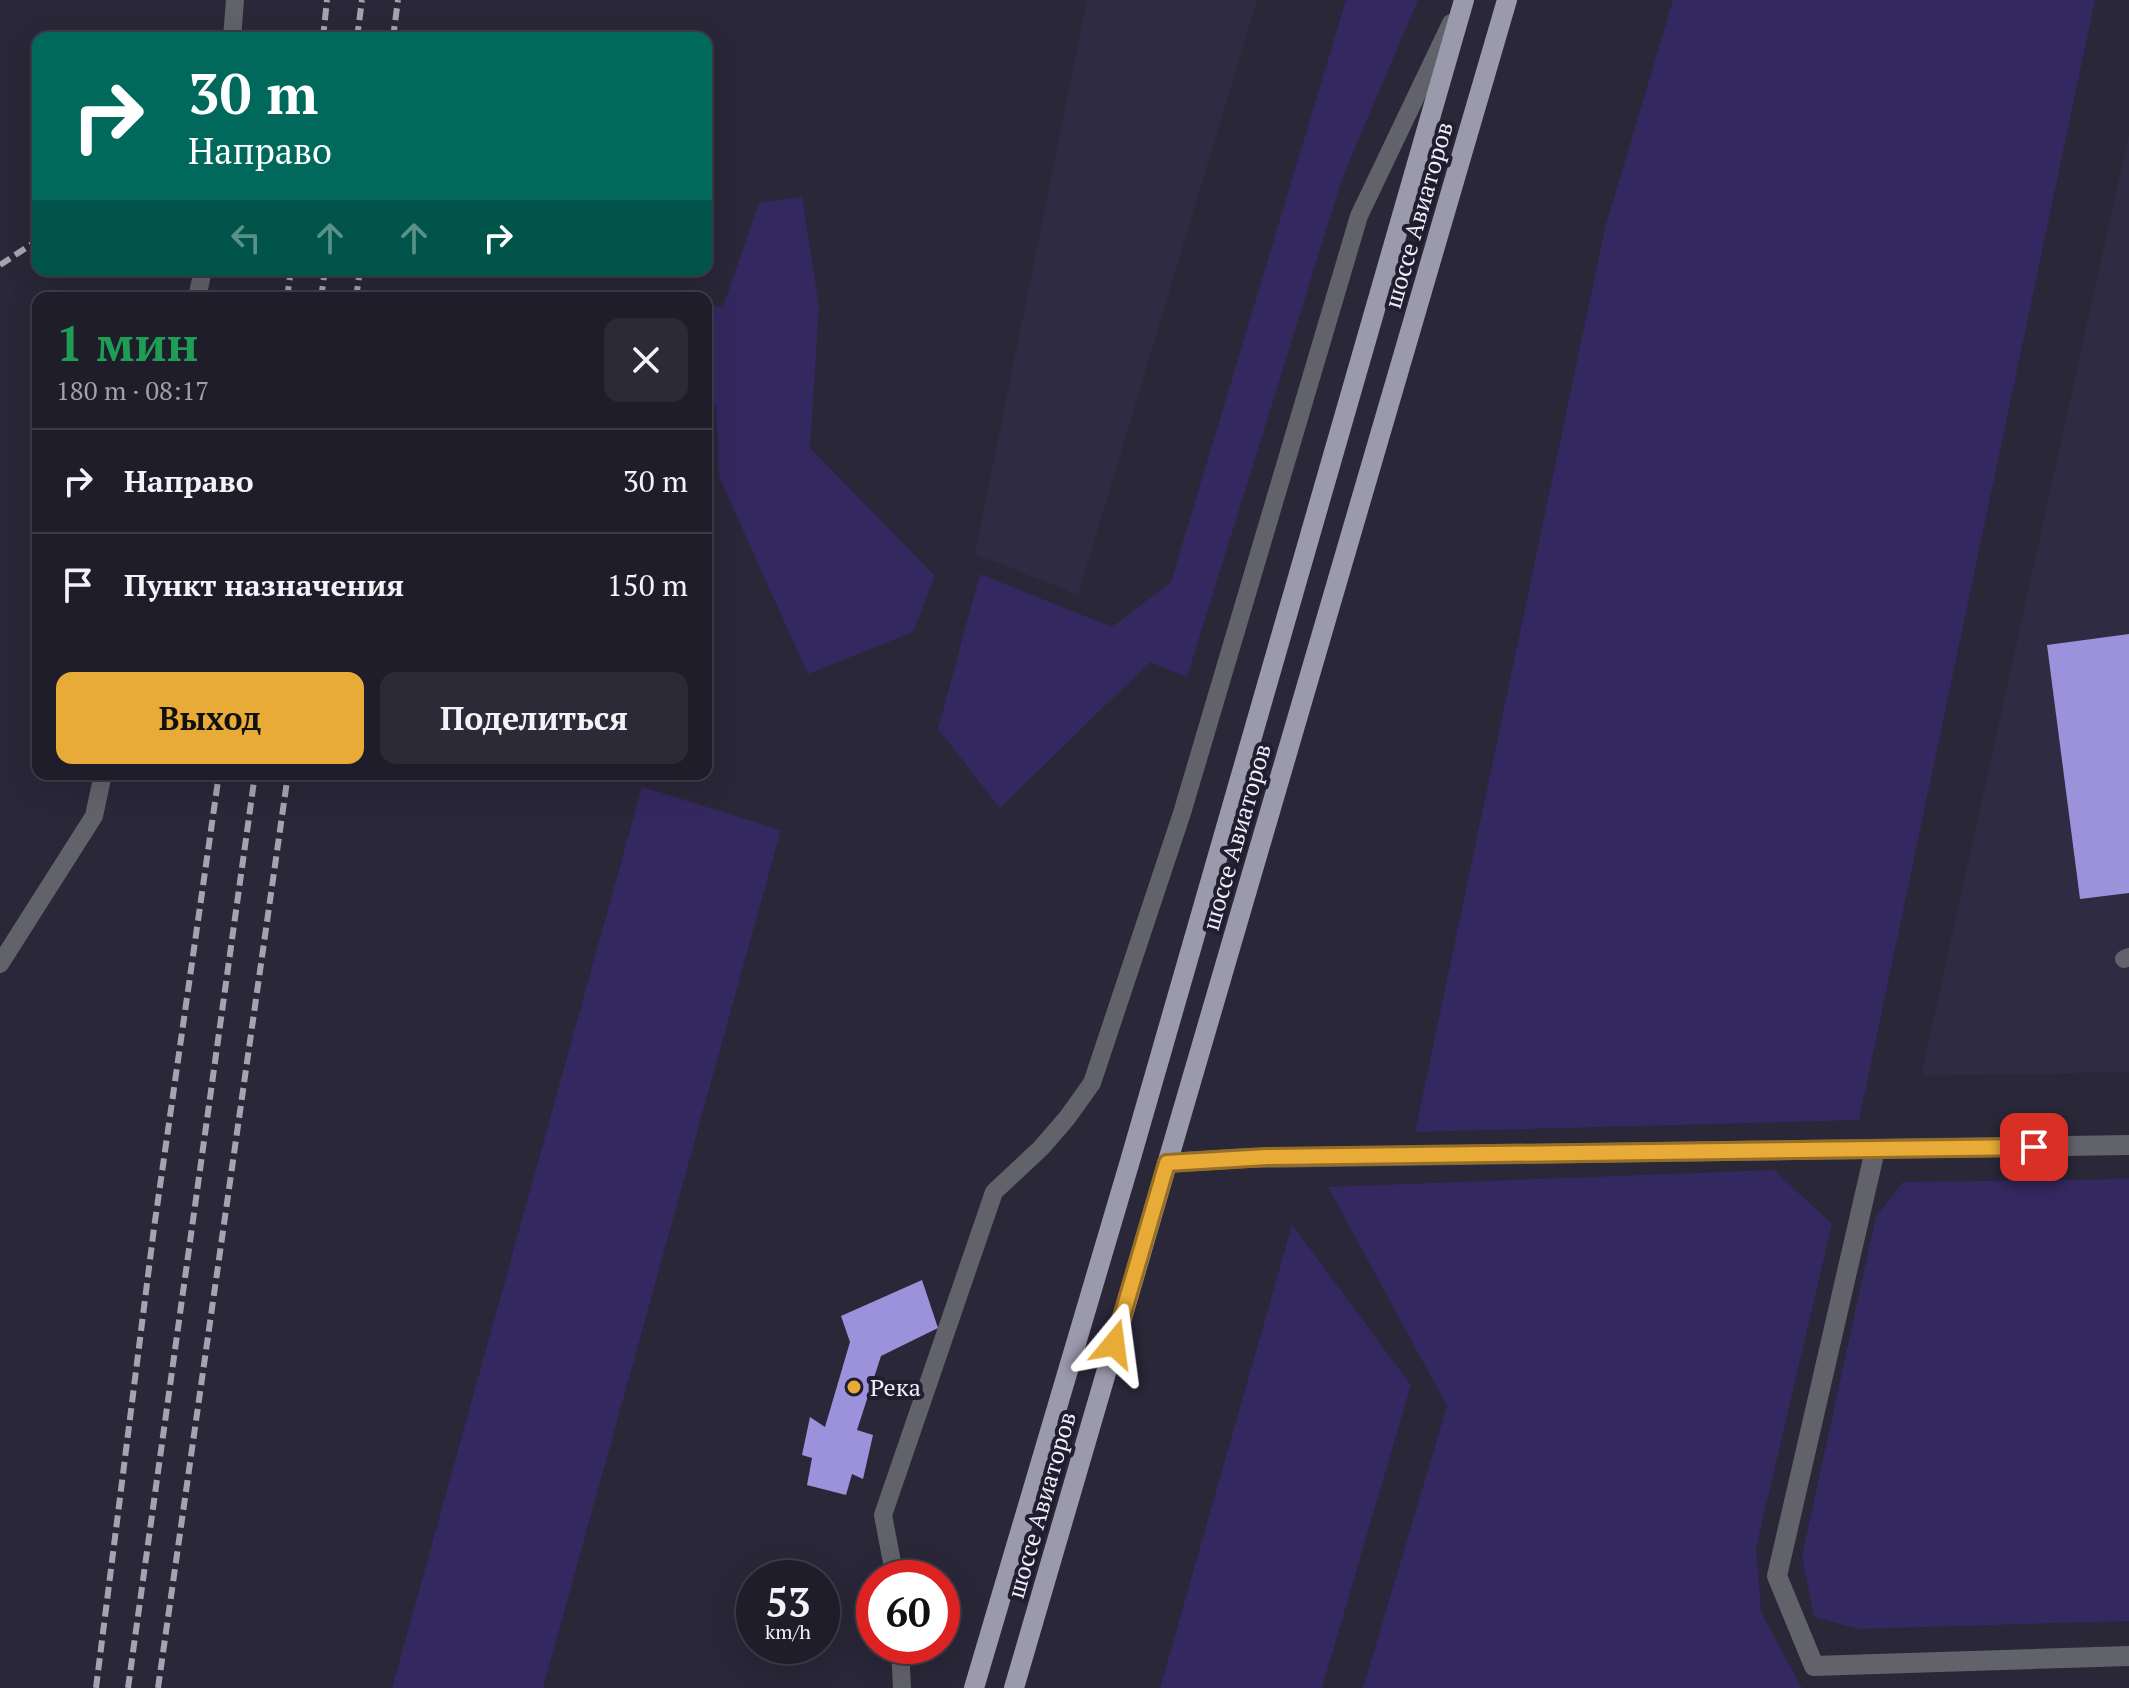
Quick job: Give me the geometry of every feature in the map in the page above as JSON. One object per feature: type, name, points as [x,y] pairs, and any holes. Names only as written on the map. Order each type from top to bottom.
[{"type":"main road","name":"шоссе Авиаторов","points":[[974,1688],[1122,1187],[1463,0]]},
{"type":"main road","name":"шоссе Авиаторов","points":[[1014,1688],[1507,0]]},
{"type":"street","points":[[1167,1163],[1246,1158],[2129,1145]]},
{"type":"street","points":[[1875,1150],[1777,1576],[1814,1666],[2129,1656]]},
{"type":"lane","points":[[232,32],[235,0]]},
{"type":"lane","points":[[892,1560],[883,1515],[989,1205],[994,1192],[1041,1148],[1092,1083],[1182,813],[1359,216],[1463,0]]},
{"type":"lane","points":[[0,964],[94,816],[102,780]]},
{"type":"lane","points":[[901,1664],[902,1688]]},
{"type":"shaded area","points":[[1087,0],[1257,0],[1078,595],[975,554]]},
{"type":"shaded area","points":[[1346,0],[1418,0],[1343,176],[1187,677],[1150,662],[1000,808],[938,729],[980,574],[1112,627],[1171,582]]},
{"type":"shaded area","points":[[1673,0],[2095,0],[1859,1120],[1415,1132],[1605,228]]},
{"type":"shaded area","points":[[2129,134],[2129,1072],[1921,1076]]},
{"type":"shaded area","points":[[802,197],[819,306],[810,448],[935,576],[913,632],[808,674],[719,477],[716,406],[712,404],[712,305],[723,307],[759,203]]},
{"type":"shaded area","points":[[642,787],[781,830],[543,1688],[392,1688]]},
{"type":"shaded area","points":[[1774,1170],[1832,1224],[1756,1548],[1761,1612],[1802,1688],[1363,1688],[1447,1406],[1328,1187]]},
{"type":"shaded area","points":[[2129,1179],[2129,1621],[1859,1629],[1814,1617],[1802,1556],[1876,1216],[1903,1182]]},
{"type":"shaded area","points":[[1292,1225],[1411,1385],[1322,1688],[1160,1688]]},
{"type":"building","points":[[2129,634],[2129,893],[2080,899],[2047,645]]},
{"type":"building","name":"Река","points":[[922,1280],[938,1328],[881,1356],[857,1430],[873,1435],[863,1479],[852,1474],[846,1495],[807,1485],[812,1458],[802,1455],[810,1417],[825,1427],[850,1342],[841,1316]]},
{"type":"railway","points":[[324,32],[327,0]]},
{"type":"railway","points":[[358,32],[362,0]]},
{"type":"railway","points":[[394,32],[398,0]]},
{"type":"railway","points":[[0,265],[32,244]]},
{"type":"railway","points":[[288,292],[290,276]]},
{"type":"railway","points":[[322,292],[324,276]]},
{"type":"railway","points":[[357,292],[359,276]]},
{"type":"railway","points":[[96,1688],[154,1228],[218,780]]},
{"type":"railway","points":[[128,1688],[254,780]]},
{"type":"railway","points":[[158,1688],[287,780]]},
{"type":"place","name":"Река","points":[[854,1387]]},
{"type":"route","points":[[1114,1344],[1167,1163],[1267,1157],[2034,1147]]}]
